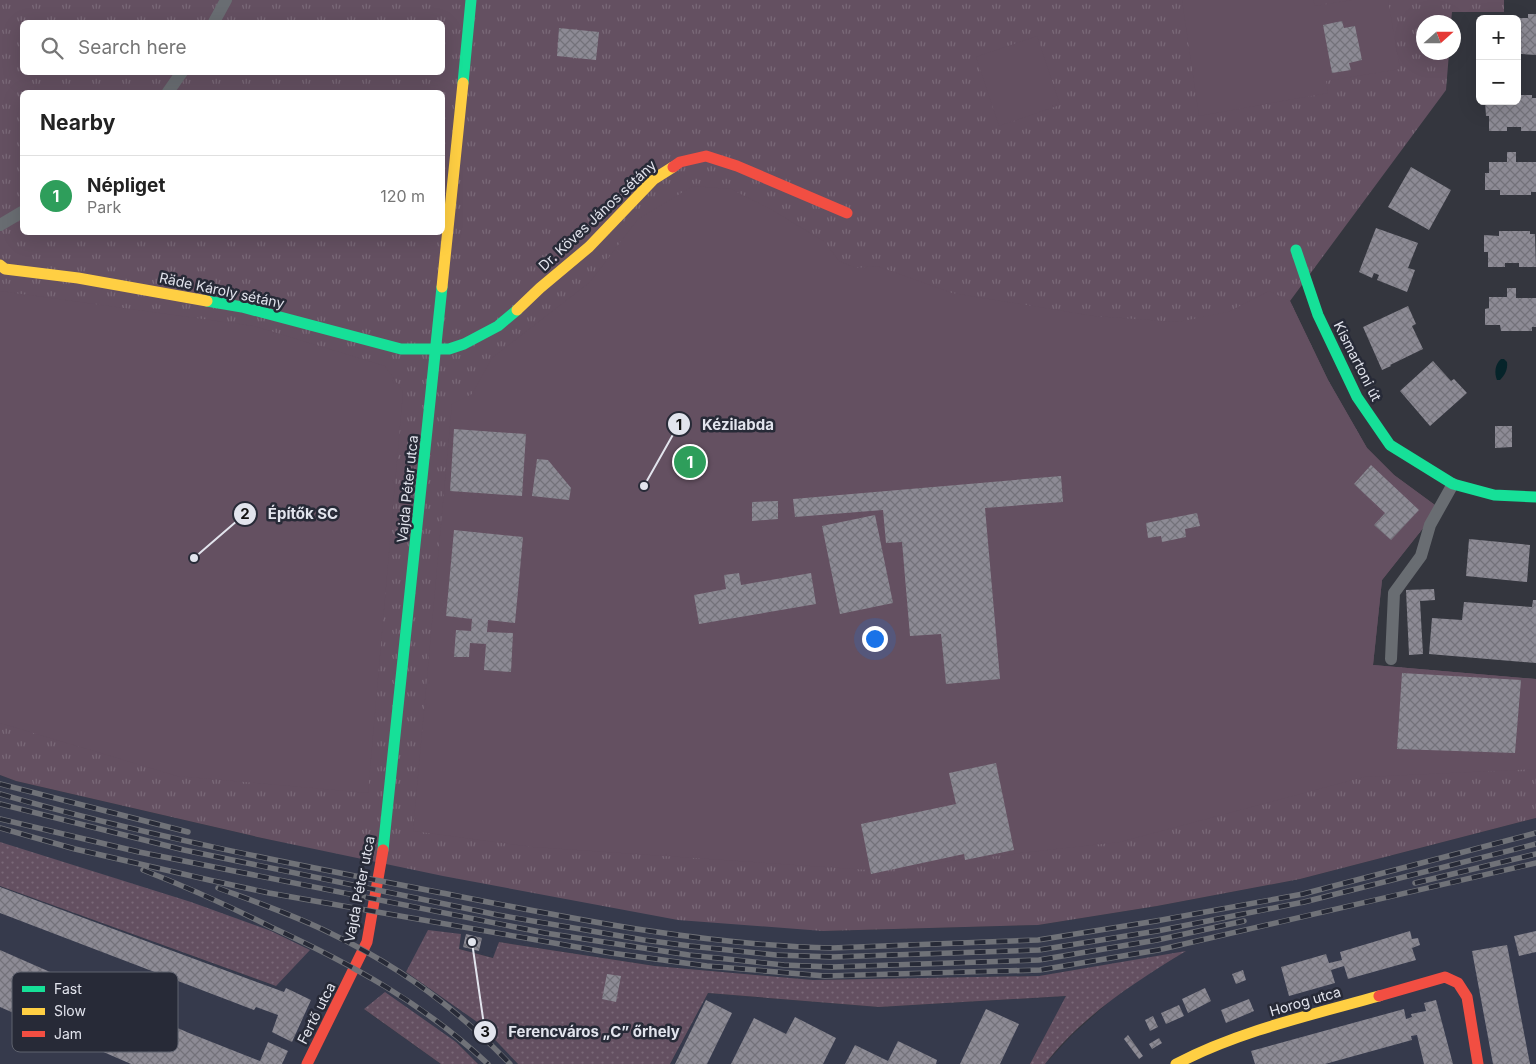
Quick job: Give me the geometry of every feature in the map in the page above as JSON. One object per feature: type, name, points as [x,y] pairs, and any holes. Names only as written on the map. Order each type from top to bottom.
[{"type":"street","points":[[215,20],[226,0]]},
{"type":"street","name":"Vajda Péter utca","points":[[351,976],[367,942],[382,863],[470,0]]},
{"type":"street","points":[[169,90],[180,75]]},
{"type":"street","name":"Dr. Köves János sétány","points":[[436,348],[449,349],[464,344],[498,326],[588,247],[654,179],[680,162],[706,156],[773,180],[847,213]]},
{"type":"street","points":[[0,225],[20,213]]},
{"type":"street","name":"Kismartoni út","points":[[1296,250],[1318,314],[1357,397],[1390,445],[1453,484],[1494,495],[1536,496]]},
{"type":"street","name":"Räde Károly sétány","points":[[0,265],[5,269],[78,278],[242,307],[401,349],[436,348]]},
{"type":"street","points":[[1391,659],[1394,593],[1421,556],[1430,525],[1453,484]]},
{"type":"street","name":"Fertő utca","points":[[308,1064],[351,976]]},
{"type":"street","name":"Horog utca","points":[[1176,1064],[1193,1055],[1262,1029],[1445,977],[1458,983],[1467,997],[1478,1064]]},
{"type":"shaded area","points":[[1501,359],[1507,362],[1507,367],[1500,380],[1497,380],[1497,363]]},
{"type":"shaded area","points":[[0,775],[16,781],[262,838],[343,854],[823,931],[1038,925],[1157,906],[1300,879],[1536,818],[1536,1064],[1045,1064],[1072,1035],[1111,1000],[1184,952],[1039,976],[813,980],[655,966],[499,942],[494,958],[459,949],[460,934],[406,972],[480,1024],[518,1064],[478,1064],[456,1042],[365,1010],[441,1064],[0,1064],[0,886],[276,986],[0,842]]},
{"type":"shaded area","points":[[708,993],[879,1007],[1067,996],[1030,1064],[670,1064]]},
{"type":"green space","points":[[0,0],[1504,0],[1504,12],[1452,12],[1452,15],[1416,15],[1416,60],[1448,60],[1446,90],[1290,301],[1328,380],[1367,448],[1394,475],[1439,508],[1382,580],[1373,665],[1536,679],[1536,818],[1300,879],[1157,906],[1038,925],[823,931],[678,920],[443,876],[262,838],[16,781],[0,775]]},
{"type":"green space","points":[[1182,0],[1313,0],[1315,6],[1352,0],[1388,0],[1400,69],[1326,81],[1328,93],[1199,116]]},
{"type":"green space","points":[[1037,36],[1060,105],[999,126],[976,57]]},
{"type":"green space","points":[[693,186],[731,189],[772,210],[825,242],[839,261],[856,268],[877,266],[952,293],[1094,316],[1178,322],[1228,312],[1269,291],[1290,301],[1328,380],[1367,448],[1394,475],[1439,508],[1382,580],[1373,665],[1536,679],[1536,769],[1364,777],[1120,842],[869,870],[533,847],[413,831],[452,404],[472,394],[492,358],[590,282],[638,219]]},
{"type":"green space","points":[[0,291],[254,326],[385,366],[403,392],[368,793],[177,776],[0,723]]},
{"type":"green space","points":[[0,842],[191,902],[271,931],[310,950],[276,986],[0,886]]},
{"type":"green space","points":[[428,930],[461,934],[459,949],[493,958],[499,942],[655,966],[813,980],[1039,976],[1186,951],[1148,975],[1092,1015],[1075,1030],[1045,1064],[1030,1064],[1066,996],[879,1007],[708,993],[670,1064],[518,1064],[480,1024],[406,972]]},
{"type":"green space","points":[[385,992],[456,1042],[478,1064],[441,1064],[364,1009]]},
{"type":"building","points":[[1528,14],[1536,14],[1536,55],[1521,54],[1521,18],[1528,18]]},
{"type":"building","points":[[1342,21],[1344,28],[1355,26],[1362,60],[1349,63],[1351,70],[1332,73],[1323,25]]},
{"type":"building","points":[[559,28],[599,32],[596,60],[557,56]]},
{"type":"building","points":[[1521,95],[1532,95],[1532,98],[1536,98],[1536,131],[1521,131],[1521,127],[1507,127],[1507,131],[1489,131],[1489,116],[1486,116],[1485,105],[1521,105]]},
{"type":"building","points":[[1507,152],[1516,152],[1516,162],[1536,162],[1536,192],[1531,192],[1531,195],[1500,195],[1500,190],[1485,190],[1485,173],[1489,173],[1489,162],[1507,162]]},
{"type":"building","points":[[1411,167],[1451,190],[1429,230],[1388,207]]},
{"type":"building","points":[[1376,228],[1418,243],[1408,268],[1415,270],[1407,292],[1377,280],[1379,275],[1374,273],[1372,278],[1359,272]]},
{"type":"building","points":[[1499,231],[1530,231],[1530,234],[1535,234],[1536,267],[1519,267],[1519,263],[1505,263],[1505,267],[1488,267],[1488,252],[1484,252],[1484,235],[1499,236]]},
{"type":"building","points":[[1507,288],[1516,288],[1516,298],[1536,298],[1536,327],[1532,327],[1532,331],[1501,331],[1500,325],[1485,325],[1485,309],[1489,308],[1489,297],[1507,297]]},
{"type":"building","points":[[1408,306],[1416,324],[1412,326],[1423,349],[1382,370],[1363,327]]},
{"type":"building","points":[[1433,361],[1451,381],[1454,379],[1467,393],[1430,426],[1400,391]]},
{"type":"building","points":[[1495,426],[1512,426],[1512,447],[1495,448]]},
{"type":"building","points":[[454,429],[526,434],[522,496],[450,491]]},
{"type":"building","points":[[537,459],[548,460],[571,488],[569,500],[532,496]]},
{"type":"building","points":[[1371,465],[1419,510],[1391,540],[1374,525],[1385,513],[1354,484]]},
{"type":"building","points":[[1061,476],[1063,502],[985,508],[1000,679],[946,684],[941,634],[910,636],[902,542],[886,543],[883,510],[795,517],[793,499]]},
{"type":"building","points":[[778,501],[778,519],[752,521],[752,502]]},
{"type":"building","points":[[1197,513],[1200,526],[1185,529],[1186,537],[1162,542],[1161,536],[1148,538],[1146,523]]},
{"type":"building","points":[[875,515],[893,603],[840,614],[822,526]]},
{"type":"building","points":[[454,530],[523,537],[515,623],[488,620],[487,632],[513,633],[511,672],[484,670],[486,644],[470,643],[469,657],[454,657],[456,630],[471,631],[472,619],[446,616]]},
{"type":"building","points":[[1469,539],[1530,545],[1527,582],[1466,576]]},
{"type":"building","points":[[739,573],[741,585],[811,573],[816,604],[699,624],[694,595],[726,589],[724,575]]},
{"type":"building","points":[[1434,589],[1435,600],[1420,601],[1423,654],[1409,655],[1406,590]]},
{"type":"building","points":[[1533,600],[1536,600],[1536,663],[1429,654],[1432,618],[1462,620],[1464,602],[1532,607]]},
{"type":"building","points":[[1402,673],[1521,680],[1515,753],[1397,749]]},
{"type":"building","points":[[996,763],[1014,850],[965,860],[964,854],[871,874],[861,824],[956,804],[949,773]]},
{"type":"building","points":[[0,887],[284,992],[286,988],[311,1000],[292,1042],[272,1032],[278,1015],[256,1007],[254,1010],[178,981],[178,972],[154,972],[0,913]]},
{"type":"building","points":[[1410,931],[1412,939],[1418,938],[1420,945],[1412,948],[1416,960],[1348,979],[1344,966],[1331,970],[1335,983],[1289,996],[1281,967],[1326,954],[1329,963],[1342,960],[1340,952]]},
{"type":"building","points":[[1536,931],[1536,952],[1519,956],[1514,936]]},
{"type":"building","points":[[466,934],[482,938],[479,951],[463,947]]},
{"type":"building","points":[[1507,945],[1530,1064],[1493,1064],[1472,951]]},
{"type":"building","points":[[0,950],[50,972],[12,972],[12,1012],[0,1007]]},
{"type":"building","points":[[1243,970],[1246,980],[1236,984],[1232,974]]},
{"type":"building","points":[[607,974],[621,976],[616,1002],[602,999]]},
{"type":"building","points":[[1205,988],[1211,1001],[1188,1013],[1182,999]]},
{"type":"building","points":[[1249,999],[1254,1011],[1226,1023],[1221,1010]]},
{"type":"building","points":[[706,1000],[732,1013],[707,1064],[675,1064]]},
{"type":"building","points":[[1436,1000],[1453,1064],[1424,1064],[1417,1035],[1411,1036],[1412,1040],[1325,1064],[1255,1064],[1251,1051],[1404,1009],[1406,1019],[1412,1017],[1411,1014],[1426,1011],[1424,1003]]},
{"type":"building","points":[[1179,1005],[1184,1016],[1166,1024],[1161,1013]]},
{"type":"building","points":[[986,1009],[1019,1024],[1000,1064],[960,1064]]},
{"type":"building","points":[[1153,1016],[1158,1027],[1150,1031],[1145,1020]]},
{"type":"building","points":[[795,1017],[836,1038],[823,1064],[731,1064],[754,1018],[786,1034]]},
{"type":"building","points":[[178,1028],[260,1061],[268,1042],[288,1051],[282,1064],[131,1064],[103,1052],[178,1052]]},
{"type":"building","points":[[1128,1035],[1143,1056],[1139,1059],[1124,1039]]},
{"type":"building","points":[[1159,1038],[1162,1043],[1152,1049],[1149,1044]]},
{"type":"building","points":[[898,1041],[937,1060],[936,1064],[845,1064],[855,1045],[888,1061]]},
{"type":"railway","points":[[0,784],[188,832]]},
{"type":"railway","points":[[0,794],[107,823],[215,847],[581,920],[681,936],[782,946],[832,948],[1038,940],[1156,921],[1303,894],[1536,833]]},
{"type":"railway","points":[[0,804],[184,850],[498,915],[690,946],[776,955],[832,957],[1039,950],[1157,931],[1304,902],[1536,844]]},
{"type":"railway","points":[[0,819],[139,852],[545,933],[689,955],[784,965],[832,967],[1039,960],[1157,940],[1244,921]]},
{"type":"railway","points":[[0,828],[75,849],[269,893],[611,953],[707,966],[825,976],[1040,970],[1158,950],[1536,863]]},
{"type":"railway","points":[[1415,883],[1536,854]]},
{"type":"railway","points":[[143,870],[192,890],[330,955],[385,986],[412,1004],[438,1022],[488,1064]]},
{"type":"railway","points":[[218,888],[303,920],[379,959],[448,1007],[470,1025],[510,1064]]},
{"type":"traffic: fast","points":[[463,83],[471,0]]},
{"type":"traffic: fast","points":[[1296,250],[1318,315],[1357,397],[1390,445],[1453,484],[1494,495],[1536,497]]},
{"type":"traffic: fast","points":[[383,850],[442,287]]},
{"type":"traffic: fast","points":[[207,301],[242,307],[401,349],[449,349],[464,344],[498,326],[517,310]]},
{"type":"traffic: slow","points":[[442,287],[463,83]]},
{"type":"traffic: slow","points":[[517,310],[589,247],[654,179],[673,167]]},
{"type":"traffic: slow","points":[[0,265],[5,269],[78,278],[207,301]]},
{"type":"traffic: slow","points":[[1176,1064],[1200,1052],[1250,1033],[1379,996]]},
{"type":"traffic: jam","points":[[673,167],[680,162],[706,156],[737,166],[847,213]]},
{"type":"traffic: jam","points":[[307,1064],[367,942],[383,850]]},
{"type":"traffic: jam","points":[[1379,996],[1445,977],[1458,983],[1467,997],[1478,1064]]},
{"type":"place","name":"Népliget","points":[[690,462]]},
{"type":"place","name":"Kézilabda","points":[[644,486]]},
{"type":"place","name":"Építők SC","points":[[194,558]]},
{"type":"place","name":"Ferencváros „C” őrhely","points":[[472,942]]}]
